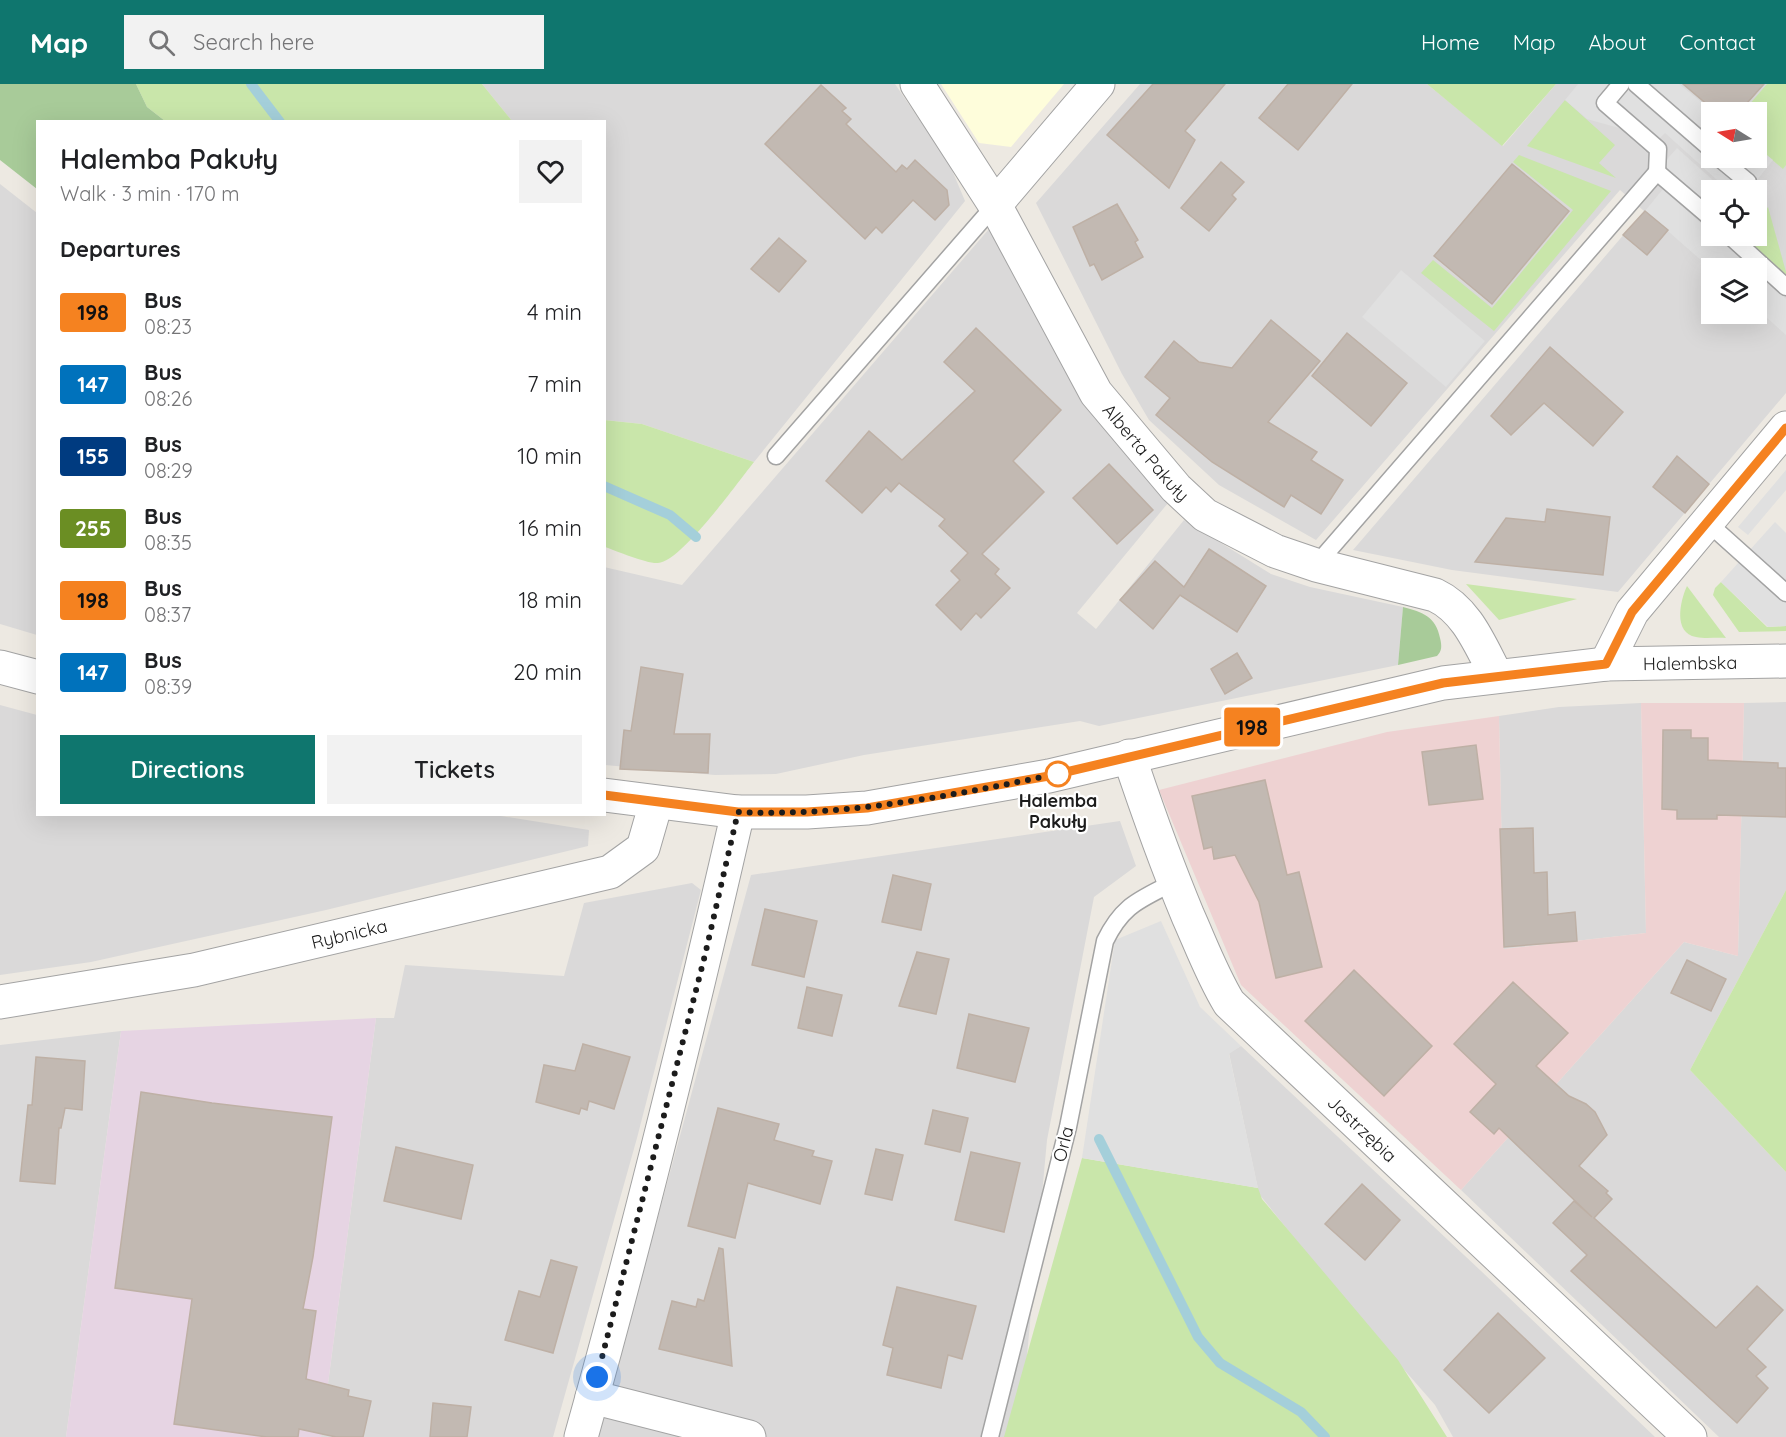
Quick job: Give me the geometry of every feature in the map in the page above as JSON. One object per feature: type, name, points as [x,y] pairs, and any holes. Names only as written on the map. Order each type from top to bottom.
[{"type":"street","name":"Alberta Pakuły","points":[[917,84],[994,205],[1096,393],[1176,488],[1206,514],[1275,551],[1316,565],[1448,600],[1458,609],[1496,675]]},
{"type":"street","points":[[994,205],[1098,84]]},
{"type":"street","points":[[1606,664],[1632,612],[1786,428]]},
{"type":"street","name":"Halembska","points":[[606,795],[738,812],[807,812],[867,808],[1049,776],[1443,683],[1496,675],[1606,664],[1786,661]]},
{"type":"street","points":[[0,667],[36,676]]},
{"type":"street","name":"Jastrzębia","points":[[1129,756],[1153,829],[1174,882],[1216,981],[1229,1003],[1690,1437]]},
{"type":"street","name":"Rybnicka","points":[[0,1002],[194,970],[609,872],[643,848],[656,803]]},
{"type":"street","points":[[580,1437],[703,966],[738,812]]},
{"type":"street","points":[[592,1397],[749,1437]]},
{"type":"lane","points":[[1316,565],[1657,172],[1658,149],[1605,104],[1621,84]]},
{"type":"lane","points":[[1636,84],[1701,140]]},
{"type":"lane","points":[[1731,168],[1746,180]]},
{"type":"lane","points":[[1657,172],[1701,210]]},
{"type":"lane","points":[[776,456],[994,205]]},
{"type":"lane","points":[[1741,246],[1786,287]]},
{"type":"lane","points":[[1707,522],[1786,593]]},
{"type":"lane","name":"Orla","points":[[990,1437],[1068,1127],[1106,941],[1120,915],[1134,903],[1174,882]]},
{"type":"shaded area","points":[[482,84],[895,84],[949,163],[965,201],[754,462],[642,424],[606,420],[606,120],[511,120]]},
{"type":"shaded area","points":[[941,84],[1064,84],[1011,147],[979,143]]},
{"type":"shaded area","points":[[1140,84],[1427,84],[1503,146],[1556,84],[1786,84],[1786,393],[1618,592],[1452,570],[1353,550],[1644,211],[1620,190],[1316,540],[1219,485],[1149,420],[1122,374],[1036,203]]},
{"type":"shaded area","points":[[1578,84],[1679,84],[1702,102],[1701,166],[1665,133],[1646,152],[1619,128],[1587,119],[1565,100]]},
{"type":"shaded area","points":[[1677,148],[1713,180],[1701,180],[1701,201],[1661,166]]},
{"type":"shaded area","points":[[1767,155],[1773,160],[1767,168]]},
{"type":"shaded area","points":[[1704,168],[1767,168],[1757,180],[1717,180]]},
{"type":"shaded area","points":[[0,184],[36,212],[36,635],[0,624]]},
{"type":"shaded area","points":[[1663,189],[1701,223],[1701,246],[1727,246],[1740,258],[1701,258],[1701,260],[1645,211]]},
{"type":"shaded area","points":[[989,229],[1077,392],[1126,455],[1168,503],[1077,613],[1096,629],[1184,520],[1271,574],[1310,587],[1403,607],[1398,665],[1099,726],[1080,721],[864,755],[776,774],[715,775],[606,765],[606,567],[682,585]]},
{"type":"shaded area","points":[[1401,270],[1485,341],[1446,387],[1362,317]]},
{"type":"shaded area","points":[[1767,281],[1786,299],[1786,335],[1767,318]]},
{"type":"shaded area","points":[[1786,470],[1786,490],[1748,535],[1738,527]]},
{"type":"shaded area","points":[[1775,522],[1786,533],[1786,626],[1768,627],[1721,582]]},
{"type":"shaded area","points":[[1786,702],[1786,890],[1690,1070],[1786,1172],[1786,1437],[1719,1437],[1461,1190],[1684,942],[1738,956],[1744,703]]},
{"type":"shaded area","points":[[1641,703],[1646,933],[1504,949],[1499,716],[1559,707]]},
{"type":"shaded area","points":[[1641,703],[1744,703],[1738,956],[1684,942],[1461,1190],[1241,985],[1159,790],[1387,732],[1499,716],[1504,949],[1646,933]]},
{"type":"shaded area","points":[[0,705],[36,715],[36,816],[501,816],[589,830],[588,846],[326,910],[91,962],[0,975]]},
{"type":"shaded area","points":[[1120,821],[1136,866],[1094,897],[1047,1140],[1022,1409],[1027,1437],[598,1437],[751,875]]},
{"type":"shaded area","points":[[692,883],[701,890],[637,1138],[553,1437],[321,1437],[376,1018],[394,1018],[405,965],[564,976],[584,903]]},
{"type":"shaded area","points":[[1161,921],[1200,1007],[1241,1046],[1229,1054],[1258,1188],[1082,1158],[1115,940]]},
{"type":"shaded area","points":[[376,1018],[321,1437],[66,1437],[121,1031]]},
{"type":"shaded area","points":[[121,1031],[66,1437],[0,1437],[0,1045]]},
{"type":"shaded area","points":[[1241,1046],[1655,1437],[1453,1437],[1435,1405],[1359,1318],[1259,1194],[1229,1053]]},
{"type":"green space","points":[[0,84],[136,84],[147,107],[164,120],[36,120],[36,188],[0,160]]},
{"type":"green space","points":[[136,84],[482,84],[511,120],[164,120],[147,107]]},
{"type":"green space","points":[[1427,84],[1556,84],[1502,146]]},
{"type":"green space","points":[[1767,84],[1786,84],[1786,165],[1783,169],[1767,155],[1767,102],[1752,102]]},
{"type":"green space","points":[[1565,100],[1615,145],[1599,163],[1616,178],[1527,146]]},
{"type":"green space","points":[[1519,155],[1611,191],[1494,331],[1421,273],[1433,260],[1492,308],[1573,210],[1513,162]]},
{"type":"green space","points":[[1767,208],[1786,277],[1752,246],[1767,246]]},
{"type":"green space","points":[[606,420],[642,424],[754,462],[709,520],[680,550],[658,563],[606,547]]},
{"type":"green space","points":[[1721,582],[1767,627],[1786,626],[1786,631],[1739,632],[1713,595],[1715,588]]},
{"type":"green space","points":[[1466,584],[1577,599],[1499,620]]},
{"type":"green space","points":[[1687,586],[1726,638],[1696,637],[1684,629],[1680,616]]},
{"type":"green space","points":[[1403,607],[1422,613],[1432,620],[1441,641],[1440,652],[1437,656],[1398,665]]},
{"type":"green space","points":[[1786,890],[1786,1172],[1690,1070]]},
{"type":"green space","points":[[1082,1158],[1258,1188],[1262,1199],[1398,1360],[1447,1437],[1004,1437]]},
{"type":"building","points":[[1153,84],[1225,84],[1185,131],[1195,140],[1169,188],[1107,135]]},
{"type":"building","points":[[1288,84],[1352,84],[1298,150],[1259,118]]},
{"type":"building","points":[[1683,84],[1764,84],[1748,102],[1704,102]]},
{"type":"building","points":[[821,85],[846,108],[842,111],[851,119],[846,124],[896,172],[902,165],[907,169],[915,160],[947,190],[949,205],[935,220],[913,200],[882,233],[876,227],[865,239],[765,144]]},
{"type":"building","points":[[1221,162],[1244,182],[1232,195],[1236,199],[1209,231],[1181,208]]},
{"type":"building","points":[[1512,164],[1569,211],[1492,304],[1434,256]]},
{"type":"building","points":[[1117,204],[1138,240],[1135,242],[1143,257],[1102,280],[1094,264],[1090,266],[1073,227]]},
{"type":"building","points":[[1645,211],[1668,230],[1647,255],[1623,235]]},
{"type":"building","points":[[779,238],[806,261],[779,292],[751,269]]},
{"type":"building","points":[[1271,320],[1320,361],[1268,422],[1317,452],[1311,460],[1343,480],[1321,514],[1291,495],[1284,507],[1212,462],[1156,415],[1170,398],[1145,377],[1174,341],[1199,362],[1232,368]]},
{"type":"building","points":[[976,328],[1061,410],[1013,461],[1044,492],[982,554],[999,569],[995,574],[1010,588],[981,618],[976,613],[961,630],[936,605],[960,580],[951,571],[968,553],[939,526],[945,519],[899,483],[891,492],[886,487],[862,513],[826,481],[869,431],[902,460],[975,391],[944,362]]},
{"type":"building","points":[[1347,333],[1407,383],[1371,426],[1312,376]]},
{"type":"building","points":[[1550,347],[1623,412],[1593,446],[1544,403],[1511,435],[1491,416]]},
{"type":"building","points":[[1677,456],[1709,484],[1685,513],[1653,487]]},
{"type":"building","points":[[1109,464],[1153,510],[1117,544],[1073,498]]},
{"type":"building","points":[[1547,509],[1610,517],[1603,575],[1475,562],[1506,518],[1545,522]]},
{"type":"building","points":[[1209,549],[1266,586],[1237,632],[1180,595],[1153,629],[1120,600],[1155,561],[1184,587]]},
{"type":"building","points":[[1237,653],[1252,678],[1225,694],[1211,669]]},
{"type":"building","points":[[641,667],[683,674],[674,734],[710,734],[708,773],[620,769],[624,730],[631,731]]},
{"type":"building","points":[[1663,730],[1691,730],[1691,738],[1708,738],[1708,760],[1778,763],[1778,768],[1786,768],[1786,817],[1717,815],[1717,819],[1677,819],[1677,810],[1662,809]]},
{"type":"building","points":[[1476,745],[1483,799],[1429,805],[1422,752]]},
{"type":"building","points":[[1265,780],[1287,875],[1299,872],[1322,967],[1276,978],[1259,902],[1235,855],[1214,859],[1212,847],[1204,849],[1192,796]]},
{"type":"building","points":[[1533,828],[1534,873],[1547,872],[1548,915],[1575,912],[1577,941],[1504,947],[1500,829]]},
{"type":"building","points":[[893,875],[931,884],[921,930],[882,922]]},
{"type":"building","points":[[765,909],[817,921],[804,977],[752,965]]},
{"type":"building","points":[[917,952],[949,959],[936,1014],[899,1006]]},
{"type":"building","points":[[1687,960],[1726,979],[1711,1011],[1671,993]]},
{"type":"building","points":[[1354,970],[1432,1046],[1384,1096],[1305,1021]]},
{"type":"building","points":[[1513,982],[1568,1033],[1536,1066],[1569,1096],[1586,1104],[1595,1112],[1607,1135],[1579,1166],[1608,1191],[1606,1193],[1612,1199],[1594,1218],[1716,1328],[1757,1286],[1783,1310],[1747,1349],[1766,1367],[1756,1376],[1768,1388],[1737,1423],[1571,1271],[1587,1255],[1553,1223],[1574,1201],[1592,1217],[1499,1128],[1494,1134],[1470,1112],[1496,1084],[1454,1044]]},
{"type":"building","points":[[807,987],[842,995],[832,1036],[798,1028]]},
{"type":"building","points":[[969,1014],[1029,1028],[1015,1082],[957,1068]]},
{"type":"building","points":[[583,1044],[630,1057],[614,1109],[589,1101],[587,1110],[581,1108],[579,1114],[536,1102],[544,1065],[575,1071]]},
{"type":"building","points":[[36,1057],[85,1061],[82,1110],[65,1108],[61,1128],[59,1128],[55,1184],[20,1181],[28,1105],[32,1105]]},
{"type":"building","points":[[141,1092],[332,1117],[313,1257],[303,1309],[316,1311],[306,1379],[349,1390],[348,1396],[371,1401],[363,1437],[336,1437],[299,1429],[298,1437],[267,1437],[174,1424],[192,1299],[115,1288]]},
{"type":"building","points":[[718,1108],[779,1124],[774,1140],[814,1151],[812,1156],[832,1161],[820,1204],[748,1183],[735,1238],[688,1226]]},
{"type":"building","points":[[933,1110],[968,1118],[960,1152],[925,1144]]},
{"type":"building","points":[[396,1147],[473,1165],[461,1219],[384,1201]]},
{"type":"building","points":[[876,1149],[903,1155],[892,1200],[865,1194]]},
{"type":"building","points":[[971,1152],[1020,1163],[1004,1232],[955,1220]]},
{"type":"building","points":[[1362,1184],[1400,1220],[1365,1260],[1325,1224]]},
{"type":"building","points":[[719,1248],[723,1249],[732,1366],[659,1349],[672,1301],[696,1307],[698,1299],[704,1301]]},
{"type":"building","points":[[551,1260],[577,1267],[553,1353],[505,1340],[519,1291],[540,1297]]},
{"type":"building","points":[[897,1287],[976,1306],[962,1359],[948,1355],[941,1388],[887,1375],[893,1348],[883,1345]]},
{"type":"building","points":[[1498,1313],[1545,1358],[1489,1413],[1444,1370]]},
{"type":"building","points":[[433,1403],[471,1407],[467,1437],[430,1437]]},
{"type":"waterway","points":[[251,84],[278,120]]},
{"type":"waterway","points":[[606,487],[670,515],[696,537]]},
{"type":"waterway","points":[[1099,1139],[1198,1337],[1220,1363],[1301,1412],[1325,1437]]},
{"type":"bus line","name":"198","points":[[606,795],[656,803],[768,814],[867,808],[1049,776],[1443,683],[1496,675],[1606,664],[1632,612],[1786,428]]},
{"type":"place","name":"Halemba Pakuły","points":[[1058,774]]},
{"type":"route","points":[[597,1377],[705,955],[738,812],[768,814],[867,808],[1058,774]]}]
